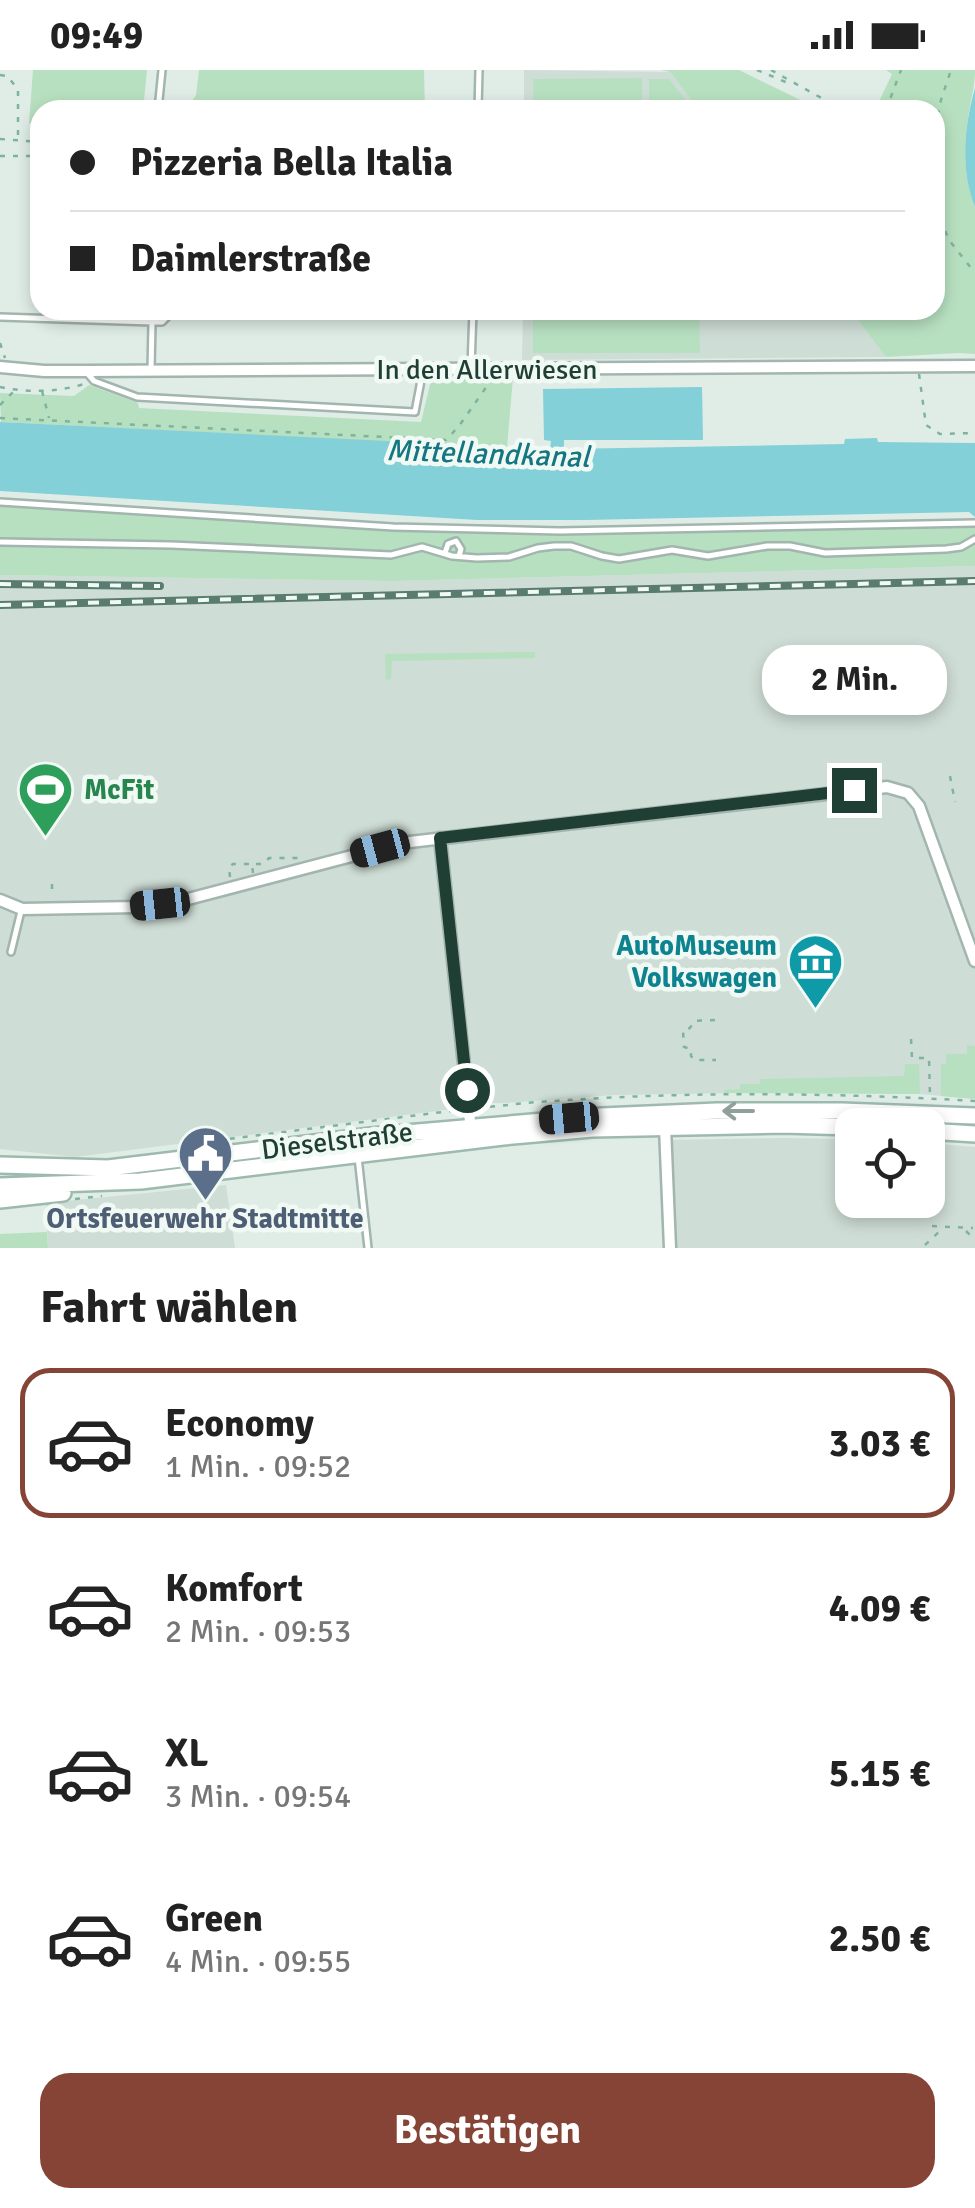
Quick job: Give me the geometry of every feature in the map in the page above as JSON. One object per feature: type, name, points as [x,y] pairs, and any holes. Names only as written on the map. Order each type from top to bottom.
[{"type":"main road","name":"Dieselstraße","points":[[0,1186],[141,1181],[358,1154],[569,1118],[717,1111],[975,1116]]},
{"type":"main road","name":"Dieselstraße","points":[[0,1165],[108,1168],[471,1134],[664,1127],[835,1127]]},
{"type":"main road","points":[[945,1132],[975,1134]]},
{"type":"main road","points":[[0,1200],[141,1181]]},
{"type":"street","name":"In den Allerwiesen","points":[[0,367],[86,371],[975,366]]},
{"type":"street","points":[[0,900],[22,909],[52,910],[160,904],[400,844],[892,788],[908,793],[919,806],[975,960]]},
{"type":"street","points":[[440,838],[471,1134]]},
{"type":"street","points":[[664,1127],[670,1248]]},
{"type":"lane","points":[[159,100],[162,70]]},
{"type":"lane","points":[[478,70],[478,100]]},
{"type":"lane","points":[[0,317],[30,318]]},
{"type":"lane","points":[[91,320],[164,320]]},
{"type":"lane","points":[[471,370],[473,320]]},
{"type":"lane","points":[[151,370],[152,322]]},
{"type":"lane","points":[[86,371],[94,381],[137,397],[415,412],[423,370]]},
{"type":"lane","points":[[0,502],[392,527],[560,531],[975,523]]},
{"type":"lane","points":[[0,542],[392,555],[422,547],[459,557],[510,557],[538,548],[571,546],[619,559],[672,550],[708,556],[767,546],[825,553],[946,549],[975,539]]},
{"type":"lane","points":[[445,554],[448,544],[456,541],[462,549],[459,557]]},
{"type":"lane","points":[[10,952],[22,909]]},
{"type":"lane","points":[[358,1154],[368,1248]]},
{"type":"path","points":[[757,70],[798,87]]},
{"type":"path","points":[[771,70],[823,100]]},
{"type":"path","points":[[890,100],[901,70]]},
{"type":"path","points":[[940,100],[951,70]]},
{"type":"path","points":[[0,75],[7,76],[18,89],[18,140]]},
{"type":"path","points":[[0,140],[30,141]]},
{"type":"path","points":[[0,156],[30,156]]},
{"type":"path","points":[[945,231],[975,271]]},
{"type":"path","points":[[918,366],[926,426],[940,434],[975,433]]},
{"type":"path","points":[[0,418],[446,440],[498,370]]},
{"type":"path","points":[[0,388],[74,388],[94,381]]},
{"type":"path","points":[[0,406],[16,390]]},
{"type":"path","points":[[42,390],[49,420]]},
{"type":"path","points":[[950,776],[955,802]]},
{"type":"path","points":[[232,888],[233,864],[299,858]]},
{"type":"path","points":[[252,864],[255,882]]},
{"type":"path","points":[[52,884],[52,910]]},
{"type":"path","points":[[715,1020],[694,1021],[683,1030],[684,1046],[691,1049],[694,1060],[716,1060]]},
{"type":"path","points":[[911,1038],[912,1058],[929,1058],[930,1098]]},
{"type":"path","points":[[932,1226],[974,1228]]},
{"type":"path","points":[[925,1245],[945,1227]]},
{"type":"path","points":[[963,1228],[975,1240]]},
{"type":"shaded area","points":[[524,70],[670,72],[691,100],[524,100]]},
{"type":"shaded area","points":[[523,320],[858,320],[886,357],[522,360]]},
{"type":"shaded area","points":[[975,566],[975,1099],[803,1092],[615,1095],[504,1103],[483,1100],[457,1103],[452,1109],[75,1157],[0,1149],[0,575],[393,581]]},
{"type":"shaded area","points":[[835,1139],[835,1218],[945,1218],[945,1144],[975,1147],[975,1248],[670,1248],[665,1140]]},
{"type":"shaded area","points":[[226,1185],[235,1248],[48,1248],[46,1203]]},
{"type":"green space","points":[[33,70],[147,70],[144,100],[31,100]]},
{"type":"green space","points":[[199,70],[424,70],[425,100],[193,100]]},
{"type":"green space","points":[[661,70],[739,70],[800,100],[691,100],[670,72]]},
{"type":"green space","points":[[886,70],[975,70],[965,152],[975,207],[975,354],[886,357],[858,320],[945,320],[945,100],[880,100],[892,74]]},
{"type":"green space","points":[[642,78],[642,100],[534,100],[533,79]]},
{"type":"green space","points":[[649,79],[669,79],[686,100],[649,100]]},
{"type":"green space","points":[[533,320],[699,320],[700,353],[533,353]]},
{"type":"green space","points":[[432,376],[513,377],[507,448],[1,422],[0,393],[74,396],[89,385],[138,403],[139,408],[421,422]]},
{"type":"green space","points":[[0,506],[392,530],[559,534],[975,527],[975,566],[393,581],[0,575]]},
{"type":"green space","points":[[535,652],[535,658],[392,661],[391,679],[386,680],[385,654]]},
{"type":"green space","points":[[967,1045],[975,1046],[975,1099],[941,1096],[941,1064],[946,1064],[946,1054],[967,1054]]},
{"type":"green space","points":[[905,1064],[919,1064],[920,1094],[724,1093],[740,1089],[740,1084],[760,1084],[760,1079],[904,1076]]},
{"type":"green space","points":[[47,1232],[48,1248],[0,1248],[0,1234]]},
{"type":"water","points":[[975,88],[975,207],[967,178],[965,148]]},
{"type":"water","name":"Mittellandkanal","points":[[702,387],[703,440],[564,440],[564,449],[844,444],[845,439],[877,438],[878,442],[975,443],[975,517],[969,512],[477,520],[0,491],[0,422],[550,449],[551,441],[544,440],[543,389]]},
{"type":"railway","points":[[0,605],[975,581]]},
{"type":"railway","points":[[0,584],[160,586]]},
{"type":"place","name":"McFit","points":[[45,839]]},
{"type":"place","name":"AutoMuseum Volkswagen","points":[[816,1011]]},
{"type":"place","name":"Ortsfeuerwehr Stadtmitte","points":[[205,1202]]},
{"type":"route","points":[[467,1090],[440,838],[854,790]]}]
